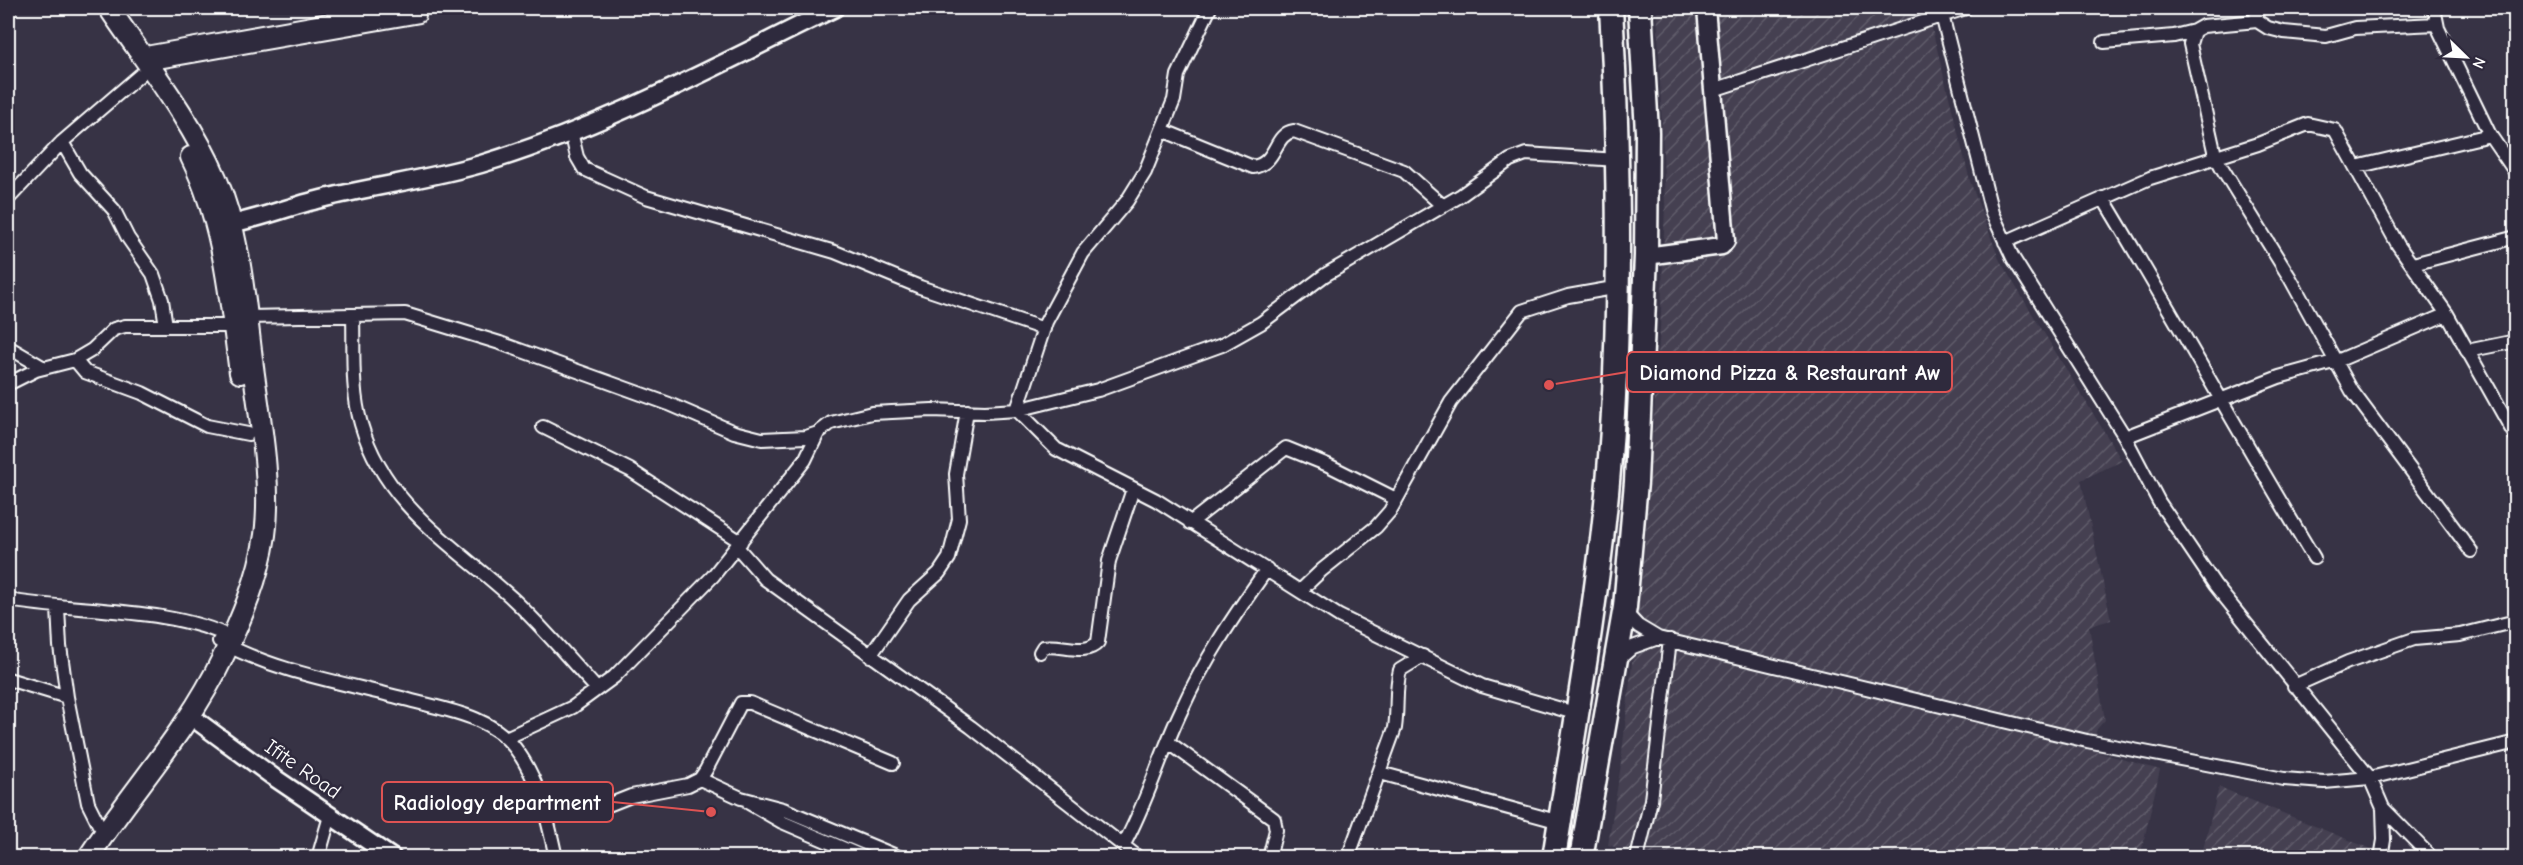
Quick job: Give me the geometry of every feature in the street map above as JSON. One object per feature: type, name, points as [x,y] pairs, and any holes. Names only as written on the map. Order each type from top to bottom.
[{"type":"highway","points":[[1554,858],[1578,714],[1607,492],[1619,286],[1618,160],[1611,8]]},
{"type":"highway","points":[[1581,858],[1624,610],[1636,482],[1646,256],[1647,132],[1640,8]]},
{"type":"main road","points":[[97,8],[142,64]]},
{"type":"main road","points":[[76,858],[177,718],[225,640],[260,566],[267,504],[225,226],[183,141],[109,8]]},
{"type":"main road","points":[[88,858],[207,688],[249,566],[254,543],[255,499],[240,321]]},
{"type":"street","points":[[8,199],[62,142],[142,64],[395,8]]},
{"type":"street","points":[[225,226],[318,200],[479,164],[571,132],[692,78],[835,8]]},
{"type":"street","points":[[1017,410],[1044,329],[1083,253],[1127,201],[1145,172],[1174,100],[1178,75],[1210,8]]},
{"type":"street","points":[[1646,256],[1722,246],[1726,241],[1706,8]]},
{"type":"street","points":[[1713,90],[1966,8]]},
{"type":"street","points":[[2256,8],[2257,21]]},
{"type":"street","points":[[2434,8],[2436,24],[2490,135],[2516,173]]},
{"type":"street","points":[[142,64],[419,12]]},
{"type":"street","points":[[1942,15],[1989,203],[2006,242],[2052,323],[2125,437],[2160,502],[2215,585],[2370,778],[2383,808],[2385,840],[2381,858]]},
{"type":"street","points":[[2104,42],[2174,36],[2203,26],[2257,21],[2268,28],[2283,32],[2326,36],[2355,28],[2436,24]]},
{"type":"street","points":[[2194,31],[2190,44],[2215,155],[2337,361],[2352,391],[2471,550]]},
{"type":"street","points":[[2006,242],[2150,178],[2215,155],[2258,144],[2308,124],[2323,125],[2335,130],[2398,245],[2447,314],[2516,437]]},
{"type":"street","points":[[1162,130],[1252,167],[1267,161],[1283,135],[1294,131],[1404,171],[1443,206]]},
{"type":"street","points":[[571,132],[577,157],[584,169],[646,197],[835,252],[920,287],[1044,329]]},
{"type":"street","points":[[2356,166],[2490,135]]},
{"type":"street","points":[[62,142],[80,173],[114,210],[128,238],[153,274],[162,300],[166,326]]},
{"type":"street","points":[[8,384],[45,368],[75,360],[92,350],[114,329],[125,326],[405,314],[433,321],[669,404],[734,432],[762,438],[806,437],[818,433],[831,423],[872,413],[1017,410],[1098,390],[1222,345],[1261,324],[1325,274],[1443,206],[1510,160],[1526,154],[1618,160]]},
{"type":"street","points":[[2103,198],[2314,558]]},
{"type":"street","points":[[2413,264],[2516,237]]},
{"type":"street","points":[[1301,590],[1322,570],[1376,528],[1390,511],[1451,402],[1522,311],[1568,296],[1619,286]]},
{"type":"street","points":[[2125,437],[2279,377],[2337,361],[2447,314]]},
{"type":"street","points":[[353,315],[356,392],[360,423],[379,470],[400,500],[514,600],[597,689]]},
{"type":"street","points":[[2467,351],[2516,341]]},
{"type":"street","points":[[8,347],[45,368]]},
{"type":"street","points":[[75,360],[85,372],[142,393],[207,426],[248,434]]},
{"type":"street","points":[[1017,410],[1056,449],[1133,489],[1267,569],[1339,616],[1482,686],[1578,714]]},
{"type":"street","points":[[870,656],[909,600],[939,573],[949,558],[959,519],[956,474],[967,411]]},
{"type":"street","points":[[543,427],[630,470],[739,544],[765,579],[971,728],[1138,858]]},
{"type":"street","points":[[506,738],[573,707],[614,677],[713,576],[805,460],[818,433]]},
{"type":"street","points":[[1190,523],[1286,448],[1328,465],[1396,499]]},
{"type":"street","points":[[1040,652],[1043,647],[1049,646],[1082,650],[1098,642],[1109,561],[1133,489]]},
{"type":"street","points":[[1123,846],[1138,818],[1168,742],[1200,674],[1231,619],[1267,569]]},
{"type":"street","points":[[8,600],[58,608],[189,622],[270,663],[459,714],[488,725],[506,738],[524,760],[542,803],[556,858]]},
{"type":"street","points":[[58,608],[67,698],[88,803],[99,825]]},
{"type":"street","points":[[1624,610],[1638,626],[1664,639],[2087,741],[2284,779],[2324,782],[2370,778],[2516,742]]},
{"type":"street","points":[[2294,686],[2348,662],[2414,639],[2460,635],[2516,621]]},
{"type":"street","points":[[1616,662],[1633,647],[1664,639]]},
{"type":"street","points":[[1637,858],[1651,800],[1664,639]]},
{"type":"street","points":[[1348,858],[1395,728],[1396,688],[1400,670],[1423,656]]},
{"type":"street","points":[[8,679],[67,698]]},
{"type":"street","points":[[542,803],[560,802],[593,811],[631,796],[688,785],[700,779],[741,703],[750,703],[893,763]]},
{"type":"street","name":"Ifite Road","points":[[189,715],[393,858]]},
{"type":"street","points":[[1168,742],[1274,819],[1276,830],[1269,858]]},
{"type":"street","points":[[1380,773],[1560,822]]},
{"type":"street","points":[[700,779],[741,798],[782,822],[867,858]]},
{"type":"street","points":[[741,798],[783,809],[900,858]]},
{"type":"street","points":[[2383,808],[2432,858]]},
{"type":"street","points":[[318,858],[330,816]]},
{"type":"shaded area","points":[[1657,8],[1931,8],[1927,9],[1970,181],[1999,259],[2122,461],[2081,480],[2111,620],[2089,626],[2105,720],[2097,729],[2091,750],[2160,770],[2140,857],[1654,858],[1608,845],[1620,771],[1644,555],[1661,313],[1665,204]]},
{"type":"shaded area","points":[[2219,787],[2371,849],[2369,857],[2201,857]]},
{"type":"place","name":"Diamond Pizza & Restaurant Aw","points":[[1549,385]]},
{"type":"place","name":"Radiology department","points":[[711,812]]}]
